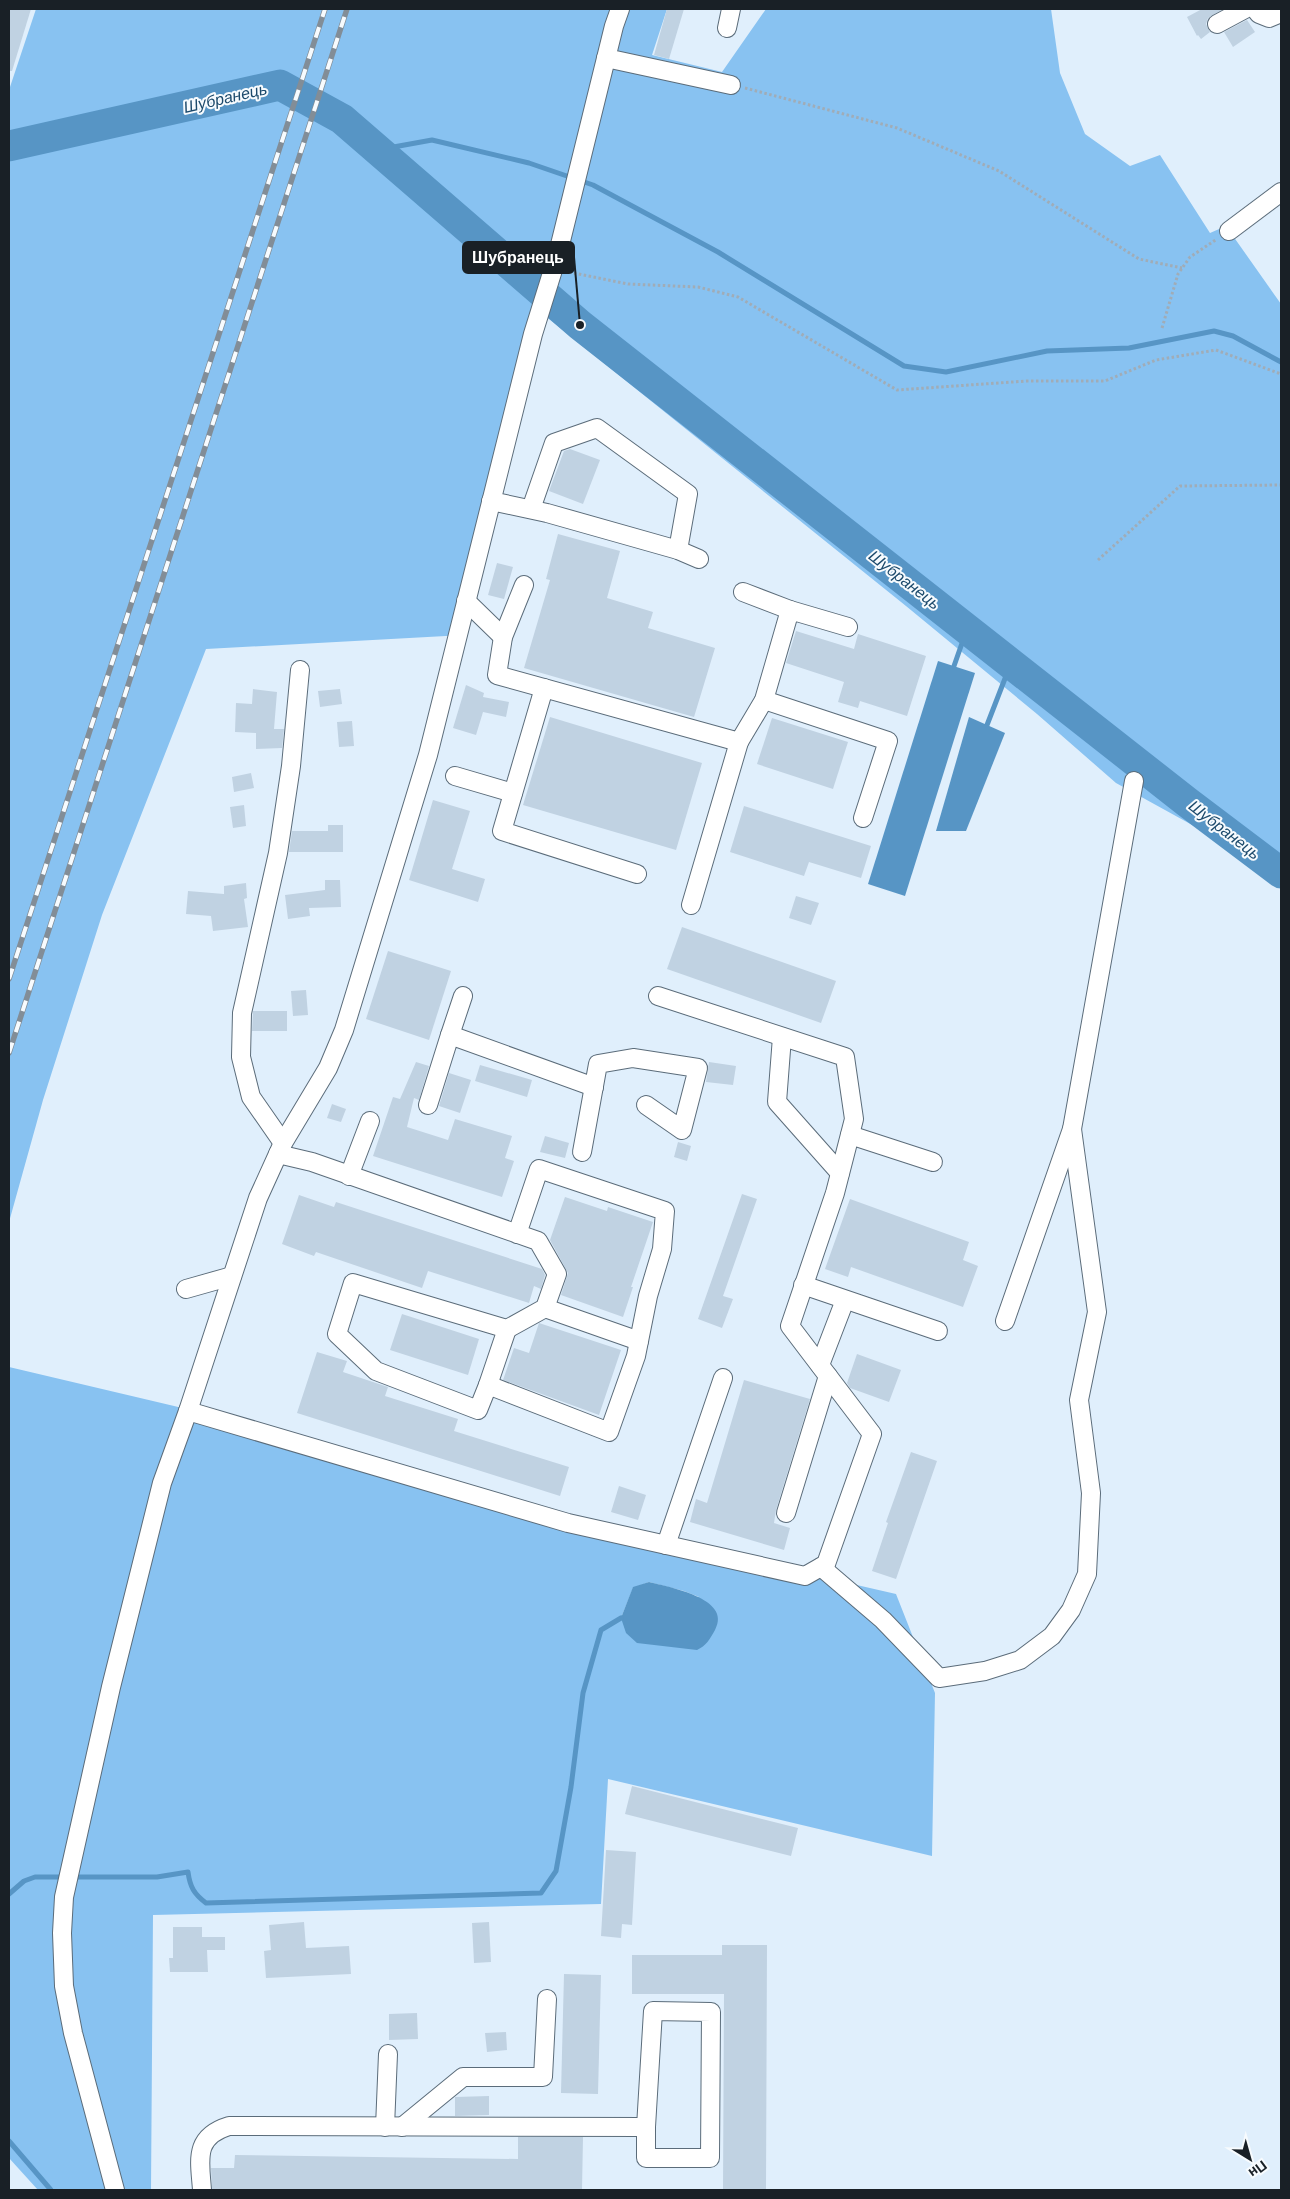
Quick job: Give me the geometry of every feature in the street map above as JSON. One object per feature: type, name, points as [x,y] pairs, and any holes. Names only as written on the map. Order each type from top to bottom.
[{"type":"lane","points":[[116,2190],[74,2033],[64,1986],[62,1933],[64,1897],[111,1687],[162,1483],[188,1412],[258,1198],[280,1148],[328,1068],[344,1030],[428,755],[533,334],[555,263],[620,9]]},
{"type":"lane","points":[[726,28],[731,9]]},
{"type":"lane","points":[[1217,24],[1245,9]]},
{"type":"lane","points":[[1255,9],[1259,14],[1269,18],[1281,13]]},
{"type":"lane","points":[[606,58],[731,85]]},
{"type":"lane","points":[[1229,230],[1281,192]]},
{"type":"lane","points":[[532,508],[554,443],[597,428],[688,494],[678,550]]},
{"type":"lane","points":[[492,501],[532,508],[678,550],[699,559]]},
{"type":"lane","points":[[524,585],[503,637],[496,675],[740,742]]},
{"type":"lane","points":[[743,592],[790,610],[848,627]]},
{"type":"lane","points":[[466,601],[503,637]]},
{"type":"lane","points":[[691,905],[740,742],[764,700],[790,610]]},
{"type":"lane","points":[[300,670],[291,766],[278,853],[242,1013],[241,1056],[250,1096],[280,1148],[349,1176],[538,1241],[557,1274],[545,1308],[507,1329],[478,1410],[376,1371],[337,1334],[353,1283],[507,1329]]},
{"type":"lane","points":[[544,688],[502,830],[638,874]]},
{"type":"lane","points":[[764,700],[888,741],[864,818]]},
{"type":"lane","points":[[455,776],[513,793]]},
{"type":"lane","points":[[1004,1320],[1072,1129],[1134,781]]},
{"type":"lane","points":[[428,1105],[463,996]]},
{"type":"lane","points":[[188,1412],[568,1523],[805,1576],[826,1564],[872,1434],[790,1326],[840,1173],[854,1118],[845,1058],[658,996]]},
{"type":"lane","points":[[450,1035],[594,1087]]},
{"type":"lane","points":[[782,1037],[777,1102],[840,1173]]},
{"type":"lane","points":[[577,1182],[598,1064],[634,1058],[698,1068],[682,1130],[646,1105]]},
{"type":"lane","points":[[349,1176],[370,1121]]},
{"type":"lane","points":[[821,1567],[883,1620],[939,1678],[985,1671],[1020,1660],[1052,1636],[1071,1610],[1086,1574],[1092,1493],[1079,1400],[1097,1312],[1072,1129]]},
{"type":"lane","points":[[850,1135],[932,1162]]},
{"type":"lane","points":[[488,1385],[609,1432],[636,1356],[648,1296],[662,1249],[665,1211],[539,1169],[517,1234]]},
{"type":"lane","points":[[186,1289],[232,1276]]},
{"type":"lane","points":[[803,1285],[938,1331]]},
{"type":"lane","points":[[786,1513],[824,1370],[846,1300]]},
{"type":"lane","points":[[545,1308],[638,1341]]},
{"type":"lane","points":[[666,1545],[723,1378]]},
{"type":"lane","points":[[393,2127],[463,2077],[543,2077],[547,1999]]},
{"type":"lane","points":[[653,2011],[711,2012],[710,2158],[646,2158],[646,2127],[653,2011]]},
{"type":"lane","points":[[388,2054],[393,2127]]},
{"type":"lane","points":[[202,2190],[200,2152],[202,2145],[218,2130],[229,2126],[646,2127]]},
{"type":"path","points":[[731,85],[897,128],[999,171],[1139,259],[1182,268]]},
{"type":"path","points":[[1162,328],[1178,274],[1182,268],[1190,257],[1229,230]]},
{"type":"path","points":[[555,263],[628,284],[698,287],[738,297],[897,390],[1027,382],[1105,381],[1156,360],[1216,350],[1281,374]]},
{"type":"path","points":[[1098,560],[1180,486],[1281,485]]},
{"type":"shaded area","points":[[36,9],[667,9],[652,55],[722,72],[766,9],[1051,9],[1060,73],[1085,134],[1130,166],[1160,155],[1210,233],[1226,226],[1281,304],[1281,874],[1116,783],[1037,714],[906,606],[544,315],[464,635],[206,649],[102,915],[43,1100],[9,1222],[9,90]]},
{"type":"shaded area","points":[[938,661],[975,673],[905,896],[868,884]]},
{"type":"shaded area","points":[[969,717],[1005,733],[966,831],[936,831]]},
{"type":"shaded area","points":[[9,1367],[191,1410],[570,1519],[896,1594],[935,1693],[932,1856],[608,1779],[601,1904],[153,1915],[151,2190],[38,2190],[9,2158]],"holes":[[[649,1582],[699,1597],[621,1618],[633,1588]]]},
{"type":"shaded area","points":[[649,1582],[696,1596],[707,1602],[715,1610],[718,1619],[715,1630],[703,1646],[697,1650],[637,1643],[626,1633],[621,1618],[633,1587]]},
{"type":"building","points":[[9,9],[31,9],[12,71],[9,71]]},
{"type":"building","points":[[667,9],[684,9],[669,59],[654,55]]},
{"type":"building","points":[[1202,9],[1223,9],[1208,18],[1206,24],[1210,32],[1201,39],[1197,36],[1187,17]]},
{"type":"building","points":[[1247,20],[1255,32],[1233,47],[1224,32]]},
{"type":"building","points":[[570,449],[600,460],[583,504],[549,491],[564,451]]},
{"type":"building","points":[[558,534],[620,551],[607,598],[653,612],[648,628],[715,648],[694,717],[524,668],[550,580],[546,579]]},
{"type":"building","points":[[497,563],[513,567],[504,599],[488,595]]},
{"type":"building","points":[[796,631],[854,649],[858,634],[926,656],[907,716],[860,701],[858,708],[838,702],[844,682],[786,663]]},
{"type":"building","points":[[466,685],[484,693],[483,697],[509,702],[506,717],[483,712],[476,735],[453,728]]},
{"type":"building","points":[[253,689],[277,692],[274,729],[284,729],[282,748],[256,749],[256,733],[235,732],[236,703],[252,704]]},
{"type":"building","points":[[340,689],[342,704],[320,707],[318,691]]},
{"type":"building","points":[[550,717],[702,763],[676,850],[523,805]]},
{"type":"building","points":[[772,718],[848,742],[833,789],[757,764]]},
{"type":"building","points":[[352,721],[354,746],[339,747],[337,722]]},
{"type":"building","points":[[251,773],[254,788],[234,792],[232,777]]},
{"type":"building","points":[[433,800],[470,811],[452,869],[485,879],[478,902],[409,880]]},
{"type":"building","points":[[244,805],[246,826],[233,828],[230,807]]},
{"type":"building","points":[[744,806],[871,846],[861,878],[809,862],[804,876],[730,852]]},
{"type":"building","points":[[328,825],[343,825],[343,852],[289,852],[292,831],[328,831]]},
{"type":"building","points":[[325,880],[340,880],[341,907],[309,908],[310,916],[288,919],[285,895],[325,890]]},
{"type":"building","points":[[246,883],[247,898],[244,899],[248,927],[213,931],[211,916],[186,914],[188,891],[224,894],[224,886]]},
{"type":"building","points":[[796,896],[819,903],[811,925],[789,918]]},
{"type":"building","points":[[682,927],[836,981],[821,1023],[667,969]]},
{"type":"building","points":[[388,951],[451,971],[429,1040],[366,1019]]},
{"type":"building","points":[[306,990],[308,1015],[293,1016],[291,991]]},
{"type":"building","points":[[253,1011],[287,1011],[287,1031],[252,1031]]},
{"type":"building","points":[[416,1062],[429,1066],[419,1100],[414,1098],[407,1127],[448,1140],[455,1119],[512,1136],[505,1158],[514,1161],[502,1197],[373,1156],[393,1097],[400,1099]]},
{"type":"building","points":[[709,1062],[736,1066],[733,1085],[706,1082]]},
{"type":"building","points":[[480,1065],[532,1080],[527,1097],[475,1081]]},
{"type":"building","points":[[449,1073],[471,1080],[460,1113],[439,1106]]},
{"type":"building","points":[[332,1104],[346,1109],[341,1122],[327,1118]]},
{"type":"building","points":[[545,1136],[569,1143],[565,1158],[540,1152]]},
{"type":"building","points":[[678,1142],[691,1146],[687,1161],[674,1157]]},
{"type":"building","points":[[742,1194],[757,1199],[723,1296],[733,1299],[722,1328],[698,1319]]},
{"type":"building","points":[[299,1195],[334,1207],[336,1202],[542,1269],[545,1275],[541,1289],[534,1286],[529,1303],[428,1271],[422,1288],[316,1252],[314,1256],[282,1244]]},
{"type":"building","points":[[565,1197],[607,1211],[608,1207],[653,1222],[623,1317],[561,1295],[568,1273],[550,1240]]},
{"type":"building","points":[[850,1199],[969,1242],[963,1260],[978,1266],[963,1307],[851,1267],[848,1277],[825,1269]]},
{"type":"building","points":[[402,1314],[479,1339],[468,1375],[390,1350]]},
{"type":"building","points":[[539,1323],[621,1350],[599,1415],[503,1380],[514,1348],[529,1353]]},
{"type":"building","points":[[317,1352],[347,1361],[343,1372],[388,1387],[385,1396],[458,1419],[454,1431],[569,1467],[560,1496],[297,1413]]},
{"type":"building","points":[[857,1354],[901,1370],[889,1402],[850,1388],[847,1383]]},
{"type":"building","points":[[744,1380],[810,1399],[776,1510],[774,1523],[790,1528],[784,1550],[690,1522],[696,1499],[707,1503]]},
{"type":"building","points":[[911,1452],[937,1461],[896,1579],[872,1571],[888,1523],[886,1522]]},
{"type":"building","points":[[619,1486],[646,1495],[638,1520],[611,1512]]},
{"type":"building","points":[[632,1786],[798,1828],[791,1856],[625,1814]]},
{"type":"building","points":[[606,1850],[636,1852],[632,1925],[622,1924],[621,1938],[601,1936]]},
{"type":"building","points":[[304,1922],[306,1948],[349,1946],[351,1974],[266,1978],[264,1951],[271,1950],[269,1925]]},
{"type":"building","points":[[489,1922],[491,1962],[474,1963],[472,1923]]},
{"type":"building","points":[[173,1927],[202,1927],[202,1937],[225,1937],[225,1950],[207,1950],[208,1972],[170,1972],[169,1958],[173,1958]]},
{"type":"building","points":[[722,1945],[767,1945],[766,2190],[723,2190],[724,1994],[632,1994],[632,1955],[722,1955]]},
{"type":"building","points":[[564,1974],[601,1975],[598,2094],[561,2093]]},
{"type":"building","points":[[417,2013],[418,2039],[389,2040],[389,2014]]},
{"type":"building","points":[[506,2032],[507,2050],[487,2052],[485,2033]]},
{"type":"building","points":[[489,2096],[489,2115],[455,2116],[455,2097]]},
{"type":"building","points":[[518,2137],[583,2137],[582,2190],[212,2190],[211,2168],[234,2168],[235,2155],[518,2159]]},
{"type":"waterway","name":"Шубранець","points":[[9,146],[280,85],[342,119],[580,325],[1187,802],[1281,873]]},
{"type":"waterway","points":[[377,150],[432,140],[529,163],[593,185],[718,252],[904,366],[946,372],[1047,351],[1129,348],[1214,331],[1233,336],[1281,362]]},
{"type":"waterway","points":[[954,666],[967,629]]},
{"type":"waterway","points":[[987,725],[1011,663]]},
{"type":"waterway","points":[[9,1894],[24,1881],[35,1877],[157,1877],[188,1872],[193,1890],[206,1903],[541,1893],[556,1871],[571,1787],[583,1693],[601,1630],[621,1618]]},
{"type":"waterway","points":[[9,2141],[51,2190]]},
{"type":"railway","points":[[9,979],[325,9]]},
{"type":"railway","points":[[9,1053],[347,9]]},
{"type":"place","name":"Шубранець","points":[[580,325]]}]
